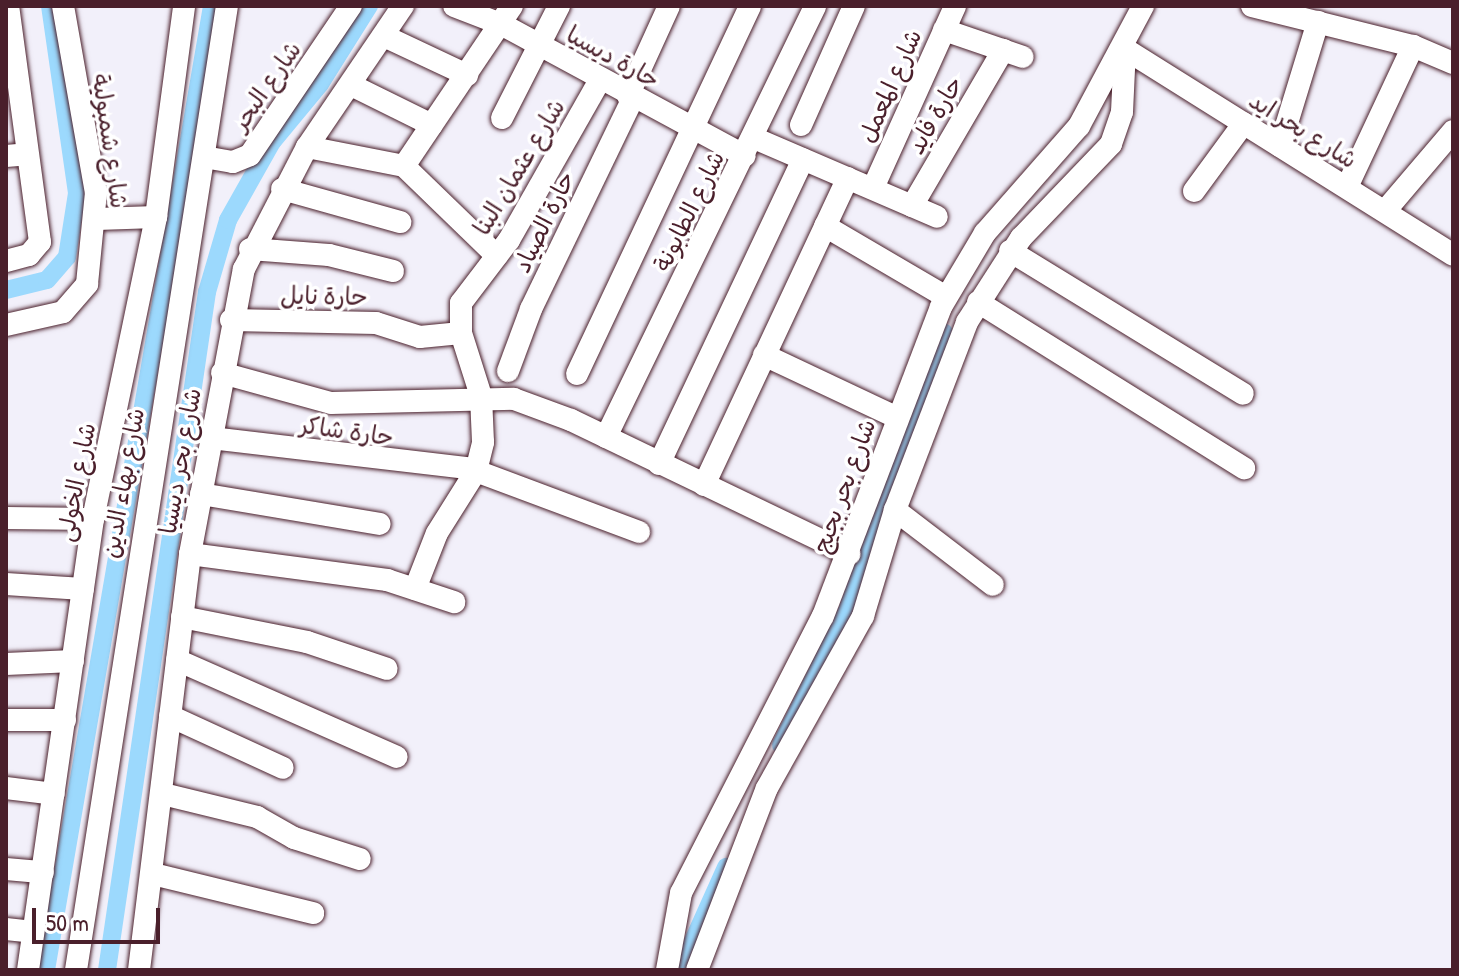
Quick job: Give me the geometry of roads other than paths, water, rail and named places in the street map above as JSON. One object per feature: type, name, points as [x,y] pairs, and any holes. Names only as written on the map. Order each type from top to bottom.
[{"type":"street","points":[[6,261],[29,255],[40,242],[16,155],[8,6]]},
{"type":"street","name":"شارع شمبولية","points":[[6,325],[63,312],[82,295],[97,219],[63,6]]},
{"type":"street","points":[[68,38],[80,6]]},
{"type":"street","name":"شارع الخولى","points":[[28,970],[93,519],[156,217],[184,6]]},
{"type":"street","name":"شارع بهاء الدين","points":[[76,970],[227,6]]},
{"type":"street","name":"شارع البحر","points":[[204,157],[233,162],[250,155],[351,6]]},
{"type":"street","name":"شارع بحر ديسيا","points":[[139,970],[163,794],[190,554],[231,320],[250,249],[307,147],[403,6]]},
{"type":"street","name":"حارة ديسيا","points":[[454,6],[507,15],[541,46],[694,130],[803,159],[937,217]]},
{"type":"street","points":[[502,118],[559,6]]},
{"type":"street","name":"حارة الصياد","points":[[508,371],[527,317],[669,6]]},
{"type":"street","points":[[577,374],[750,6]]},
{"type":"street","name":"شارع الطابونة","points":[[606,437],[750,147],[815,6]]},
{"type":"street","points":[[801,125],[854,6]]},
{"type":"street","name":"شارع المعمل","points":[[873,188],[955,6]]},
{"type":"street","name":"شارع بحر بجيج","points":[[667,970],[687,878],[790,685],[849,554],[896,417],[943,302],[974,248],[1069,141],[1125,49],[1143,6]]},
{"type":"street","points":[[1252,6],[1325,17],[1413,46],[1453,63]]},
{"type":"street","points":[[404,166],[507,15]]},
{"type":"street","points":[[1280,146],[1325,17]]},
{"type":"street","name":"حارة فايد","points":[[912,206],[1013,54],[944,30]]},
{"type":"street","points":[[384,36],[467,75]]},
{"type":"street","points":[[1347,187],[1413,46]]},
{"type":"street","name":"شارع بحر بجيج","points":[[697,970],[718,901],[767,788],[863,616],[895,510],[967,322],[1010,251],[1111,144],[1122,112],[1125,49]]},
{"type":"street","name":"شارع بحر ايد","points":[[1125,49],[1385,211],[1450,247]]},
{"type":"street","name":"شارع عثمان البنا","points":[[415,589],[437,533],[476,470],[483,442],[481,396],[461,333],[467,288],[497,256],[600,80]]},
{"type":"street","points":[[351,85],[432,125]]},
{"type":"street","points":[[1194,191],[1244,123]]},
{"type":"street","points":[[1385,211],[1453,131]]},
{"type":"street","points":[[307,147],[404,166],[497,256]]},
{"type":"street","points":[[659,464],[803,159]]},
{"type":"street","points":[[704,485],[848,178]]},
{"type":"street","points":[[282,189],[400,222]]},
{"type":"street","points":[[1020,194],[1046,212]]},
{"type":"street","points":[[97,219],[156,217]]},
{"type":"street","points":[[825,226],[943,302],[967,322]]},
{"type":"street","points":[[250,249],[329,255],[393,271]]},
{"type":"street","points":[[1010,251],[1243,394]]},
{"type":"street","points":[[978,302],[1244,468]]},
{"type":"street","name":"حارة نايل","points":[[231,320],[376,323],[420,337],[461,333]]},
{"type":"street","points":[[764,355],[896,417]]},
{"type":"street","points":[[222,373],[331,403],[481,396],[514,399],[606,437],[849,554]]},
{"type":"street","name":"حارة شاكر","points":[[211,438],[476,470],[639,532]]},
{"type":"street","points":[[201,494],[380,524]]},
{"type":"street","points":[[895,510],[993,585]]},
{"type":"street","points":[[6,518],[93,519]]},
{"type":"street","points":[[190,554],[387,580],[454,602]]},
{"type":"street","points":[[6,584],[83,589]]},
{"type":"street","points":[[182,617],[307,642],[387,669]]},
{"type":"street","points":[[177,660],[397,757]]},
{"type":"street","points":[[6,664],[73,661]]},
{"type":"street","points":[[170,716],[283,768]]},
{"type":"street","points":[[6,720],[65,720]]},
{"type":"street","points":[[6,788],[54,794]]},
{"type":"street","points":[[163,794],[257,817],[294,838],[360,859]]},
{"type":"street","points":[[6,869],[43,872]]},
{"type":"street","points":[[153,874],[313,913]]},
{"type":"street","points":[[6,929],[33,932]]},
{"type":"waterway","points":[[6,290],[47,280],[67,257],[77,193],[50,6]]},
{"type":"waterway","points":[[46,970],[212,6]]},
{"type":"waterway","points":[[107,970],[207,292],[228,220],[272,142],[320,84],[369,6]]},
{"type":"waterway","points":[[781,745],[847,611],[944,332]]},
{"type":"waterway","points":[[680,970],[726,867]]}]
